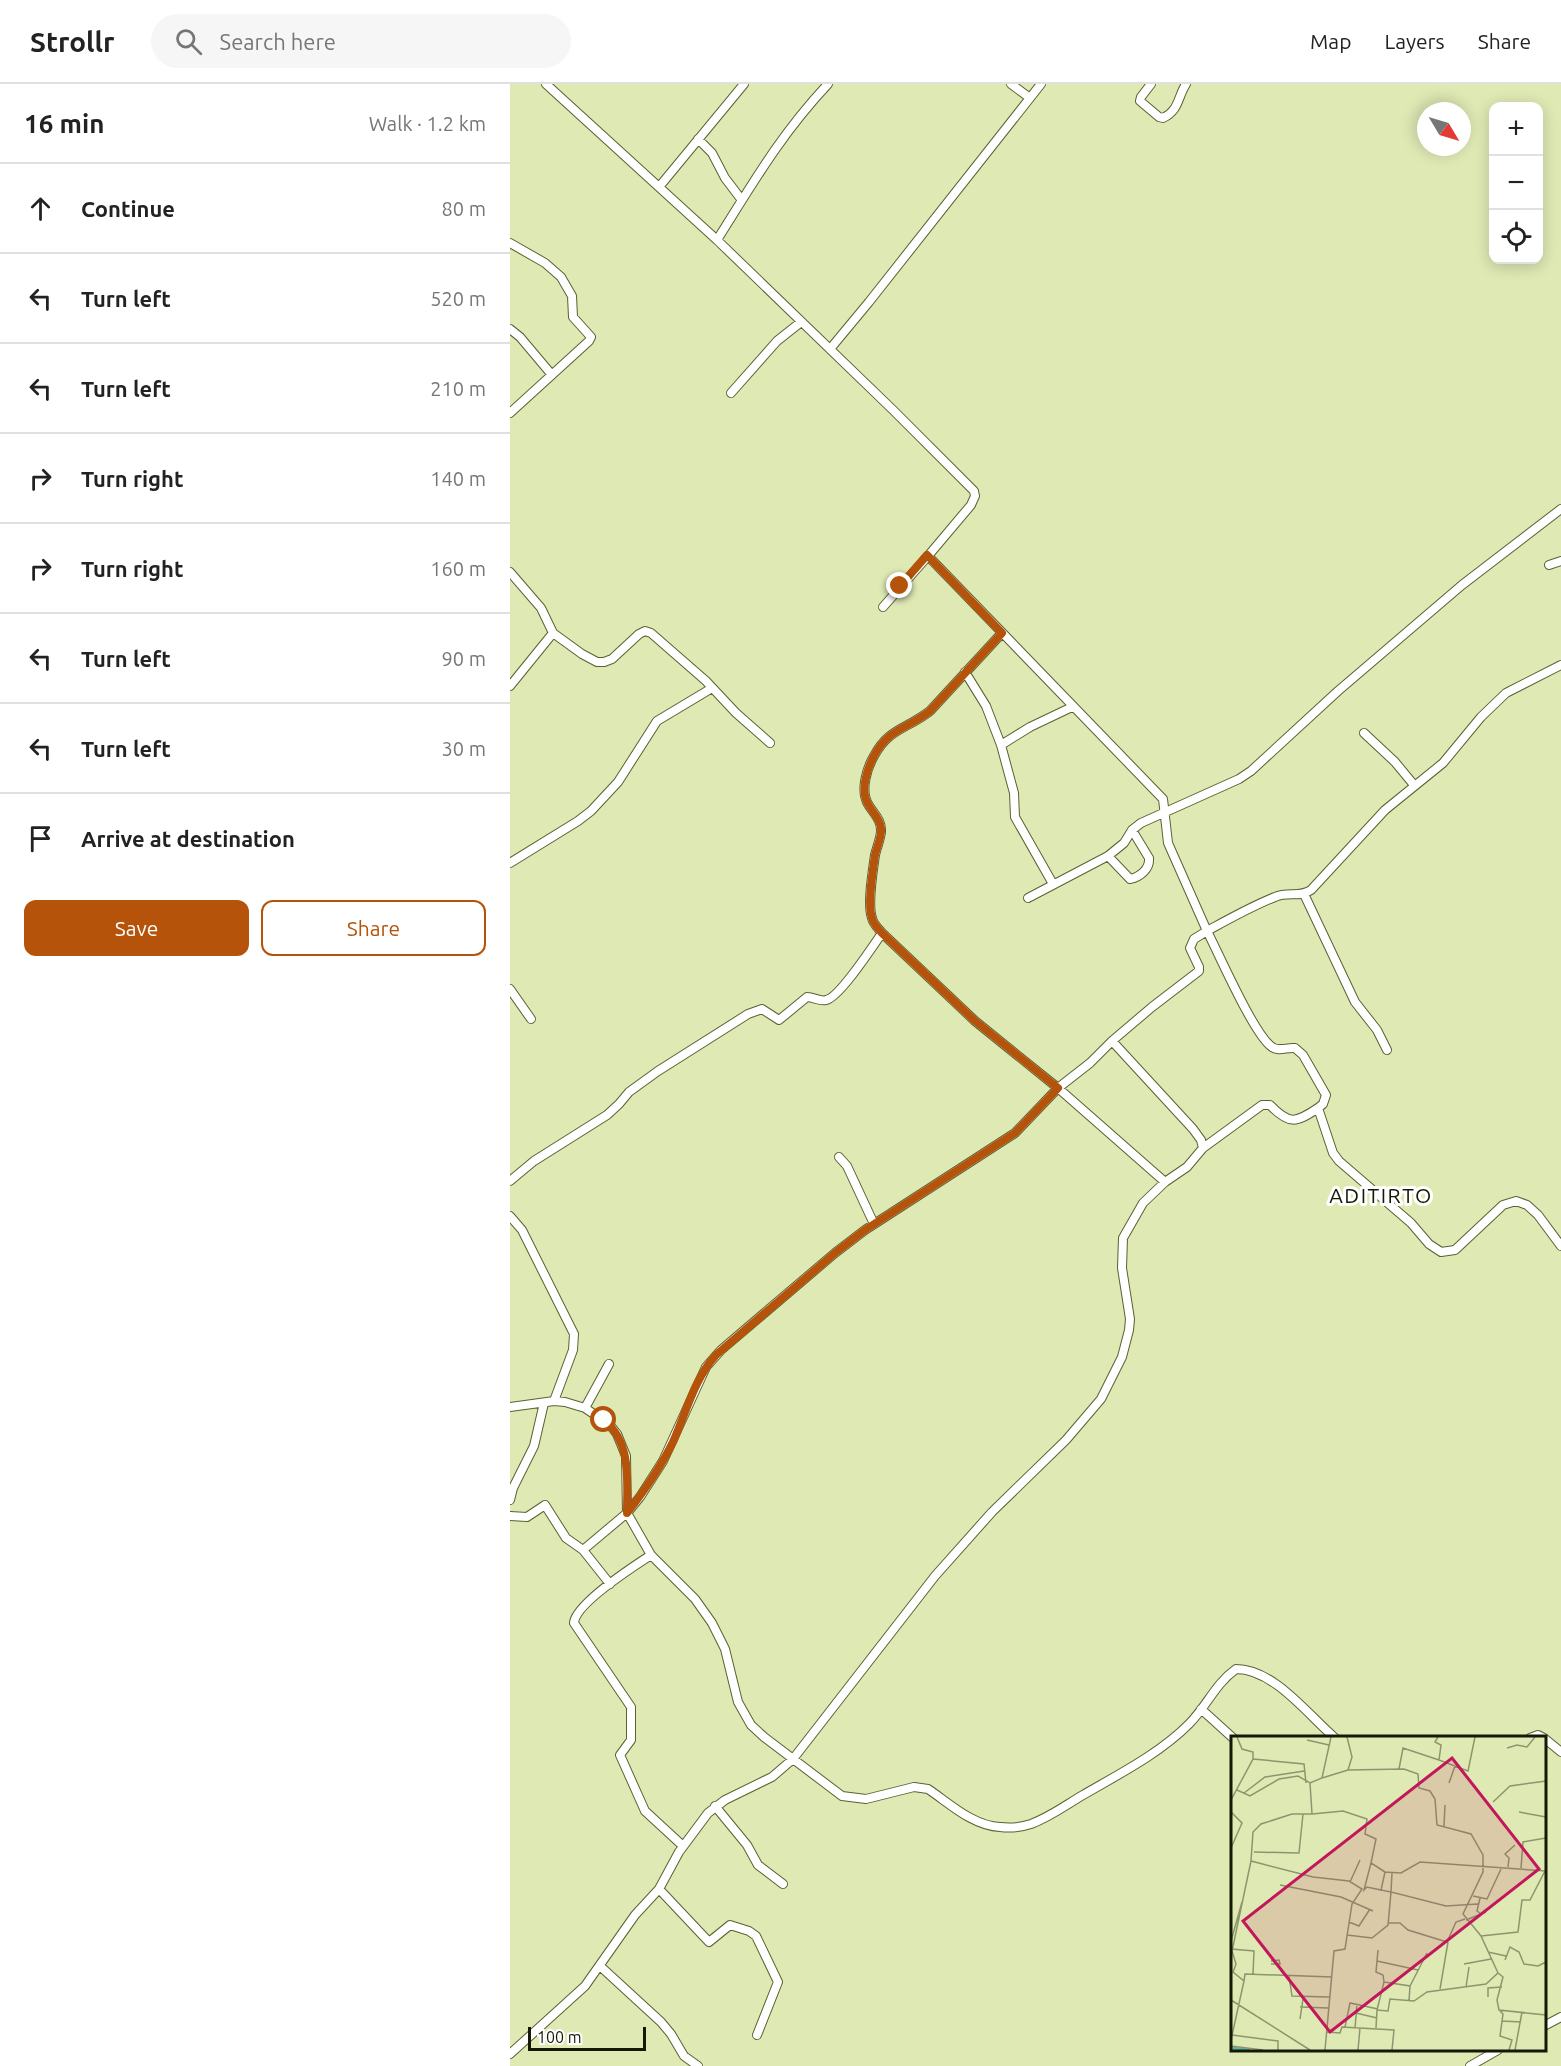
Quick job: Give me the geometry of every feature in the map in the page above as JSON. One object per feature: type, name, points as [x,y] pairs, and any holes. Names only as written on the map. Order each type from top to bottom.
[{"type":"street","points":[[546,84],[717,240],[974,491],[975,496],[971,505],[883,607]]},
{"type":"street","points":[[659,186],[744,84]]},
{"type":"street","points":[[717,240],[741,199],[792,124],[828,84]]},
{"type":"street","points":[[1011,84],[1030,98]]},
{"type":"street","points":[[830,349],[1041,84]]},
{"type":"street","points":[[1150,84],[1141,96],[1140,102],[1163,118],[1169,116],[1174,109],[1186,84]]},
{"type":"street","points":[[698,139],[712,153],[725,178],[741,199]]},
{"type":"street","points":[[510,243],[540,259],[561,277],[572,296],[573,317],[590,333],[591,337],[510,413]]},
{"type":"street","points":[[731,393],[777,341],[801,322]]},
{"type":"street","points":[[510,328],[552,375]]},
{"type":"street","points":[[1028,898],[1108,856],[1128,839],[1132,830],[1140,823],[1251,771],[1453,592],[1561,509]]},
{"type":"street","points":[[510,2054],[573,1998],[600,1966],[635,1915],[659,1889],[683,1846],[715,1806],[766,1781],[793,1759],[935,1576],[992,1512],[1066,1440],[1101,1399],[1122,1357],[1129,1330],[1130,1319],[1122,1268],[1123,1238],[1143,1203],[1165,1182],[1186,1167],[1203,1148],[1262,1105],[1270,1105],[1281,1117],[1290,1120],[1318,1108],[1323,1104],[1326,1095],[1300,1050],[1295,1048],[1274,1049],[1252,1020],[1207,931],[1168,843],[1163,799],[927,555]]},
{"type":"street","points":[[1549,565],[1561,561]]},
{"type":"street","points":[[510,572],[541,608],[553,633],[582,654],[597,662],[604,662],[612,659],[639,634],[651,633],[770,743]]},
{"type":"street","points":[[510,686],[553,633]]},
{"type":"street","points":[[1002,633],[942,699],[916,722],[891,733],[882,743],[870,764],[866,781],[866,799],[879,821],[881,833],[876,854],[872,918],[882,933],[975,1021],[1058,1088],[1165,1182]]},
{"type":"street","points":[[583,1550],[627,1513],[663,1461],[689,1401],[711,1360],[727,1344],[835,1253],[874,1224],[1003,1142],[1022,1127],[1058,1088],[1090,1063],[1152,1007],[1196,974],[1199,968],[1190,948],[1194,939],[1277,896],[1304,894],[1324,877],[1376,819],[1414,785],[1443,764],[1499,698],[1561,665]]},
{"type":"street","points":[[965,672],[995,724],[1014,793],[1015,817],[1053,884]]},
{"type":"street","points":[[510,863],[591,811],[618,782],[657,721],[712,688]]},
{"type":"street","points":[[1001,745],[1043,720],[1072,707]]},
{"type":"street","points":[[1364,733],[1395,762],[1414,785]]},
{"type":"street","points":[[1108,856],[1130,879],[1139,876],[1147,867],[1149,858],[1132,830]]},
{"type":"street","points":[[1304,894],[1354,1002],[1377,1030],[1387,1050]]},
{"type":"street","points":[[510,1181],[534,1161],[607,1115],[629,1092],[658,1071],[748,1014],[762,1009],[779,1020],[807,997],[830,999],[841,989],[882,933]]},
{"type":"street","points":[[510,989],[531,1019]]},
{"type":"street","points":[[1112,1041],[1193,1129],[1203,1148]]},
{"type":"street","points":[[1318,1108],[1333,1153],[1339,1161],[1441,1252],[1455,1250],[1503,1205],[1516,1201],[1527,1205],[1538,1215],[1561,1246]]},
{"type":"street","points":[[839,1157],[847,1166],[874,1224]]},
{"type":"street","points":[[510,1216],[522,1230],[574,1334],[573,1350],[554,1401]]},
{"type":"street","points":[[585,1408],[609,1364]]},
{"type":"street","points":[[510,1407],[554,1401],[585,1408],[610,1425],[626,1456],[627,1513],[651,1555],[695,1599],[712,1623],[725,1649],[738,1702],[751,1725],[838,1794],[849,1798],[866,1799],[908,1788],[922,1787],[983,1823],[998,1827],[1029,1825],[1140,1761],[1170,1740],[1189,1724],[1217,1685],[1236,1669],[1245,1669],[1261,1675],[1277,1686],[1334,1736]]},
{"type":"street","points":[[510,1500],[513,1488],[534,1446],[544,1403]]},
{"type":"street","points":[[510,1517],[527,1516],[544,1504],[566,1538],[583,1550],[609,1584]]},
{"type":"street","points":[[651,1555],[609,1584],[579,1611],[574,1623],[632,1707],[631,1740],[620,1755],[627,1773],[648,1815],[683,1846]]},
{"type":"street","points":[[1201,1709],[1232,1736]]},
{"type":"street","points":[[1546,1740],[1561,1752]]},
{"type":"street","points":[[715,1806],[747,1845],[758,1865],[783,1884]]},
{"type":"street","points":[[659,1889],[709,1942],[730,1925],[749,1931],[756,1936],[778,1982],[758,2035]]},
{"type":"street","points":[[600,1966],[661,2022],[671,2034],[681,2053],[698,2066]]},
{"type":"street","points":[[1546,2025],[1561,2017]]},
{"type":"street","points":[[1470,2066],[1495,2051]]},
{"type":"district","name":"ADITIRTO","points":[[1381,1196]]},
{"type":"route","points":[[604,1420],[617,1434],[626,1456],[627,1513],[663,1461],[706,1367],[727,1344],[865,1230],[969,1165],[1015,1133],[1058,1088],[975,1021],[882,933],[872,918],[871,891],[881,826],[866,799],[866,781],[870,764],[882,743],[891,733],[916,722],[930,711],[1002,633],[927,555],[900,586]]}]
